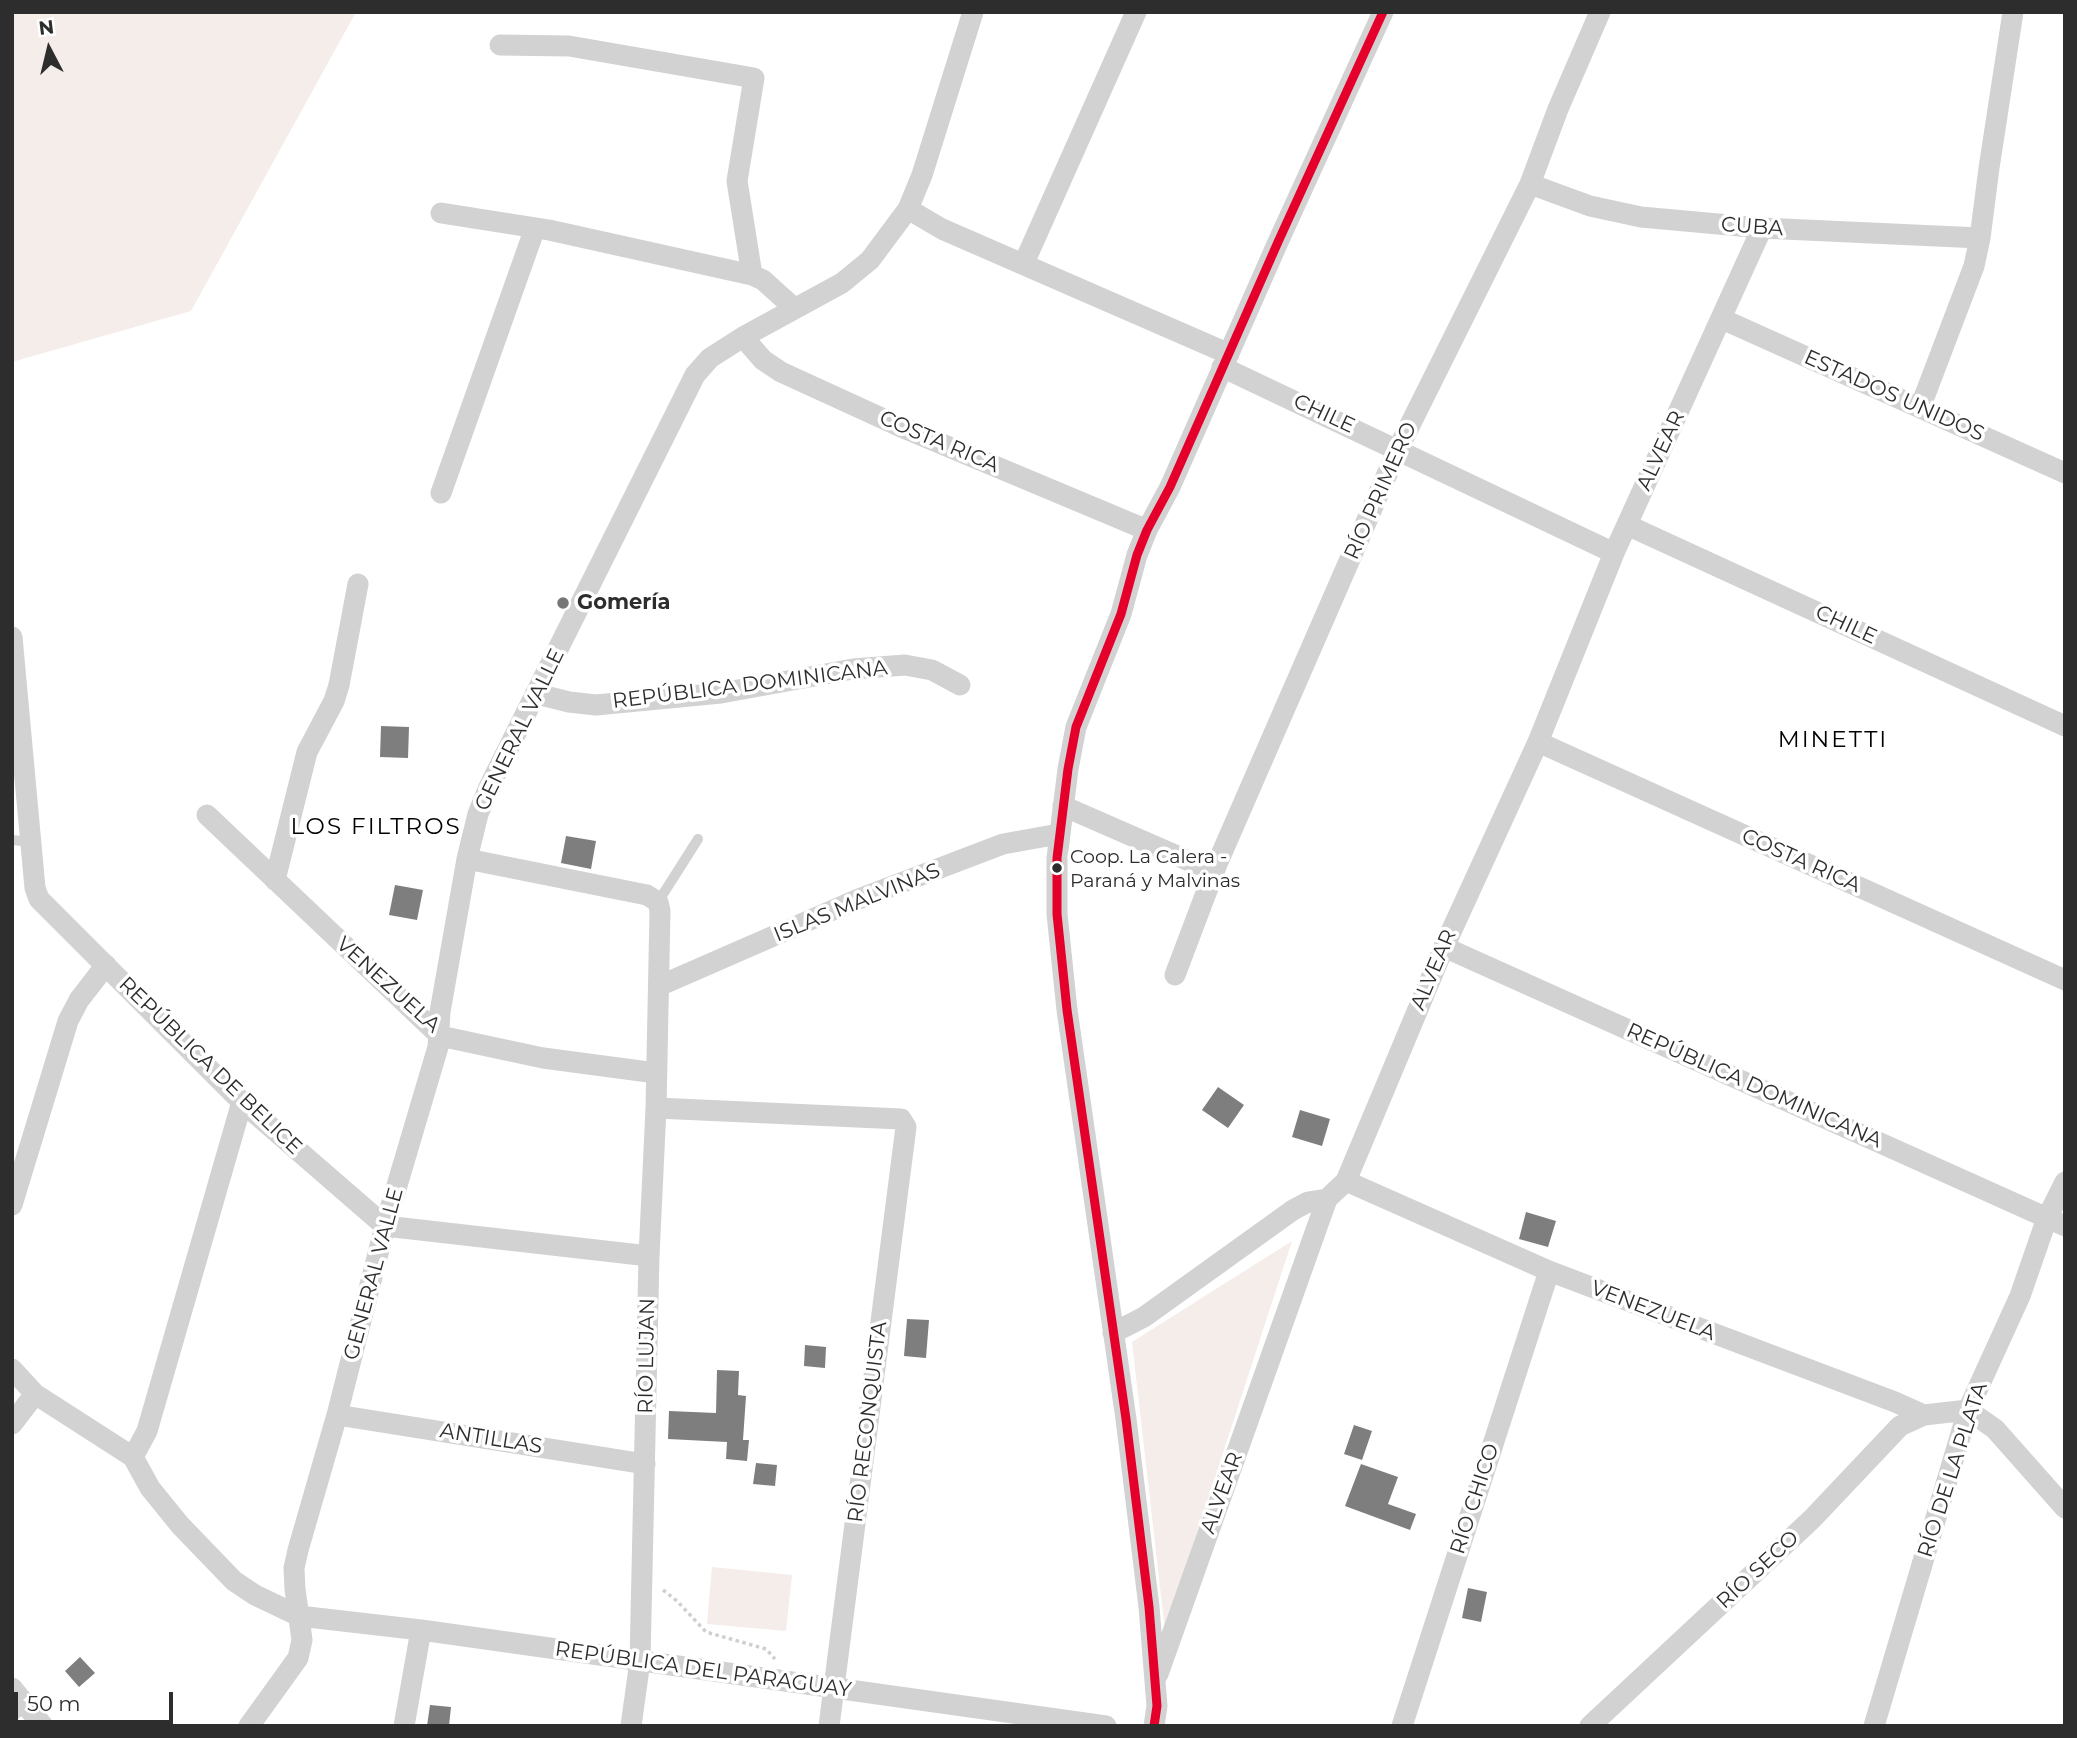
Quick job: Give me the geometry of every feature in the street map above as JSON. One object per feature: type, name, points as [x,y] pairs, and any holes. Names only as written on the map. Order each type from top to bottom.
[{"type":"street","name":"GENERAL VALLE","points":[[249,1726],[298,1658],[302,1640],[294,1568],[337,1415],[385,1226],[440,1036],[440,1012],[467,859],[478,814],[489,787],[695,376],[710,358],[743,337],[842,283],[870,260],[908,209],[922,175],[972,12]]},
{"type":"street","points":[[1024,263],[1136,12]]},
{"type":"street","points":[[1156,1679],[1128,1432],[1062,961],[1057,914],[1059,834],[1076,727],[1121,614],[1137,555],[1383,12]]},
{"type":"street","name":"RÍO PRIMERO","points":[[1175,975],[1217,864],[1398,449],[1530,184],[1558,109],[1600,12]]},
{"type":"street","points":[[1920,408],[1974,266],[2014,12]]},
{"type":"street","points":[[500,45],[569,46],[754,78],[737,181],[752,275]]},
{"type":"street","name":"CUBA","points":[[1530,184],[1590,206],[1642,217],[1762,229],[1980,238]]},
{"type":"street","name":"CHILE","points":[[908,209],[942,229],[1024,263],[1226,360],[1398,449],[1614,553]]},
{"type":"street","points":[[441,213],[534,228],[752,275],[764,280],[794,308]]},
{"type":"street","points":[[441,493],[534,228]]},
{"type":"street","name":"ALVEAR","points":[[1154,1726],[1157,1706],[1156,1679],[1327,1199],[1346,1181],[1444,947],[1538,742],[1614,553],[1762,229]]},
{"type":"street","name":"ESTADOS UNIDOS","points":[[1722,318],[2065,473]]},
{"type":"street","name":"COSTA RICA","points":[[743,337],[763,360],[782,372],[899,426],[1147,530]]},
{"type":"street","name":"CHILE","points":[[1627,525],[2065,726]]},
{"type":"street","points":[[275,880],[307,752],[334,701],[339,685],[358,584]]},
{"type":"street","name":"REPÚBLICA DE BELICE","points":[[12,637],[22,841],[39,899],[242,1102],[385,1226]]},
{"type":"street","name":"REPÚBLICA DOMINICANA","points":[[537,694],[596,705],[720,693],[853,669],[905,665],[932,670],[960,685]]},
{"type":"street","name":"COSTA RICA","points":[[1538,742],[2065,980]]},
{"type":"street","points":[[1063,807],[1189,861],[1203,866],[1217,864]]},
{"type":"street","name":"VENEZUELA","points":[[207,815],[440,1036],[543,1058],[656,1073]]},
{"type":"street","name":"ISLAS MALVINAS","points":[[659,986],[856,900],[1003,844],[1059,834]]},
{"type":"street","points":[[467,859],[647,895],[659,907]]},
{"type":"street","name":"RÍO LUJAN","points":[[631,1726],[639,1661],[642,1574],[649,1256],[656,1108],[659,907]]},
{"type":"street","name":"REPÚBLICA DOMINICANA","points":[[1444,947],[2056,1222]]},
{"type":"street","points":[[12,1205],[68,1021],[79,1000],[106,965]]},
{"type":"street","points":[[12,1369],[35,1394],[133,1457],[147,1431],[242,1102]]},
{"type":"street","name":"RÍO RECONQUISTA","points":[[656,1108],[901,1119],[905,1127],[829,1726]]},
{"type":"street","name":"VENEZUELA","points":[[1346,1181],[1549,1271],[1924,1415]]},
{"type":"street","name":"RÍO DE LA PLATA","points":[[1874,1726],[1968,1409],[2056,1222],[2065,1182]]},
{"type":"street","points":[[1113,1333],[1144,1317],[1293,1210],[1308,1202],[1327,1199]]},
{"type":"street","points":[[385,1226],[649,1256]]},
{"type":"street","name":"RÍO CHICO","points":[[1402,1726],[1549,1271]]},
{"type":"street","points":[[12,1424],[35,1394]]},
{"type":"street","points":[[1924,1415],[1968,1409],[1995,1429],[2065,1508]]},
{"type":"street","name":"ANTILLAS","points":[[337,1415],[645,1464]]},
{"type":"street","name":"RÍO SECO","points":[[1591,1726],[1812,1519],[1900,1426],[1924,1415]]},
{"type":"street","name":"REPÚBLICA DEL PARAGUAY","points":[[133,1457],[150,1488],[180,1525],[234,1581],[255,1595],[299,1616],[421,1630],[1106,1726]]},
{"type":"street","points":[[404,1726],[421,1630]]},
{"type":"street","points":[[12,1688],[20,1712],[43,1726]]},
{"type":"lane","points":[[659,907],[698,839]]},
{"type":"path","points":[[642,1574],[677,1601],[706,1632],[766,1650],[798,1684]]},
{"type":"shaded area","points":[[12,12],[356,12],[191,311],[12,362]]},
{"type":"shaded area","points":[[1292,1241],[1165,1631],[1132,1342]]},
{"type":"shaded area","points":[[712,1567],[792,1575],[786,1631],[707,1624]]},
{"type":"building","points":[[381,726],[409,727],[408,758],[380,757]]},
{"type":"building","points":[[566,836],[596,841],[591,869],[561,863]]},
{"type":"building","points":[[395,885],[423,890],[417,920],[389,915]]},
{"type":"building","points":[[1218,1087],[1244,1105],[1228,1128],[1202,1110]]},
{"type":"building","points":[[1300,1110],[1330,1119],[1322,1146],[1292,1137]]},
{"type":"building","points":[[1526,1212],[1556,1221],[1548,1247],[1519,1239]]},
{"type":"building","points":[[907,1319],[929,1320],[926,1358],[904,1356]]},
{"type":"building","points":[[805,1345],[826,1347],[825,1368],[804,1366]]},
{"type":"building","points":[[717,1370],[739,1371],[738,1395],[746,1396],[743,1440],[749,1440],[747,1461],[726,1459],[727,1442],[668,1439],[669,1411],[716,1413]]},
{"type":"building","points":[[1354,1425],[1372,1431],[1362,1460],[1344,1454]]},
{"type":"building","points":[[756,1463],[777,1465],[775,1486],[753,1484]]},
{"type":"building","points":[[1361,1464],[1398,1477],[1388,1504],[1416,1514],[1410,1530],[1345,1506]]},
{"type":"building","points":[[1468,1588],[1487,1592],[1481,1622],[1462,1618]]},
{"type":"building","points":[[80,1657],[95,1673],[79,1687],[65,1671]]},
{"type":"building","points":[[430,1705],[451,1707],[449,1726],[427,1726]]},
{"type":"transit line","points":[[1154,1726],[1157,1706],[1149,1607],[1126,1419],[1067,1010],[1057,914],[1057,858],[1068,769],[1076,727],[1121,614],[1137,555],[1147,530],[1170,487],[1383,12]]},
{"type":"place","name":"Gomería","points":[[563,603]]},
{"type":"place","name":"Coop. La Calera - Paraná y Malvinas","points":[[1057,868]]},
{"type":"district","name":"MINETTI","points":[[1833,740]]},
{"type":"district","name":"LOS FILTROS","points":[[376,827]]}]
